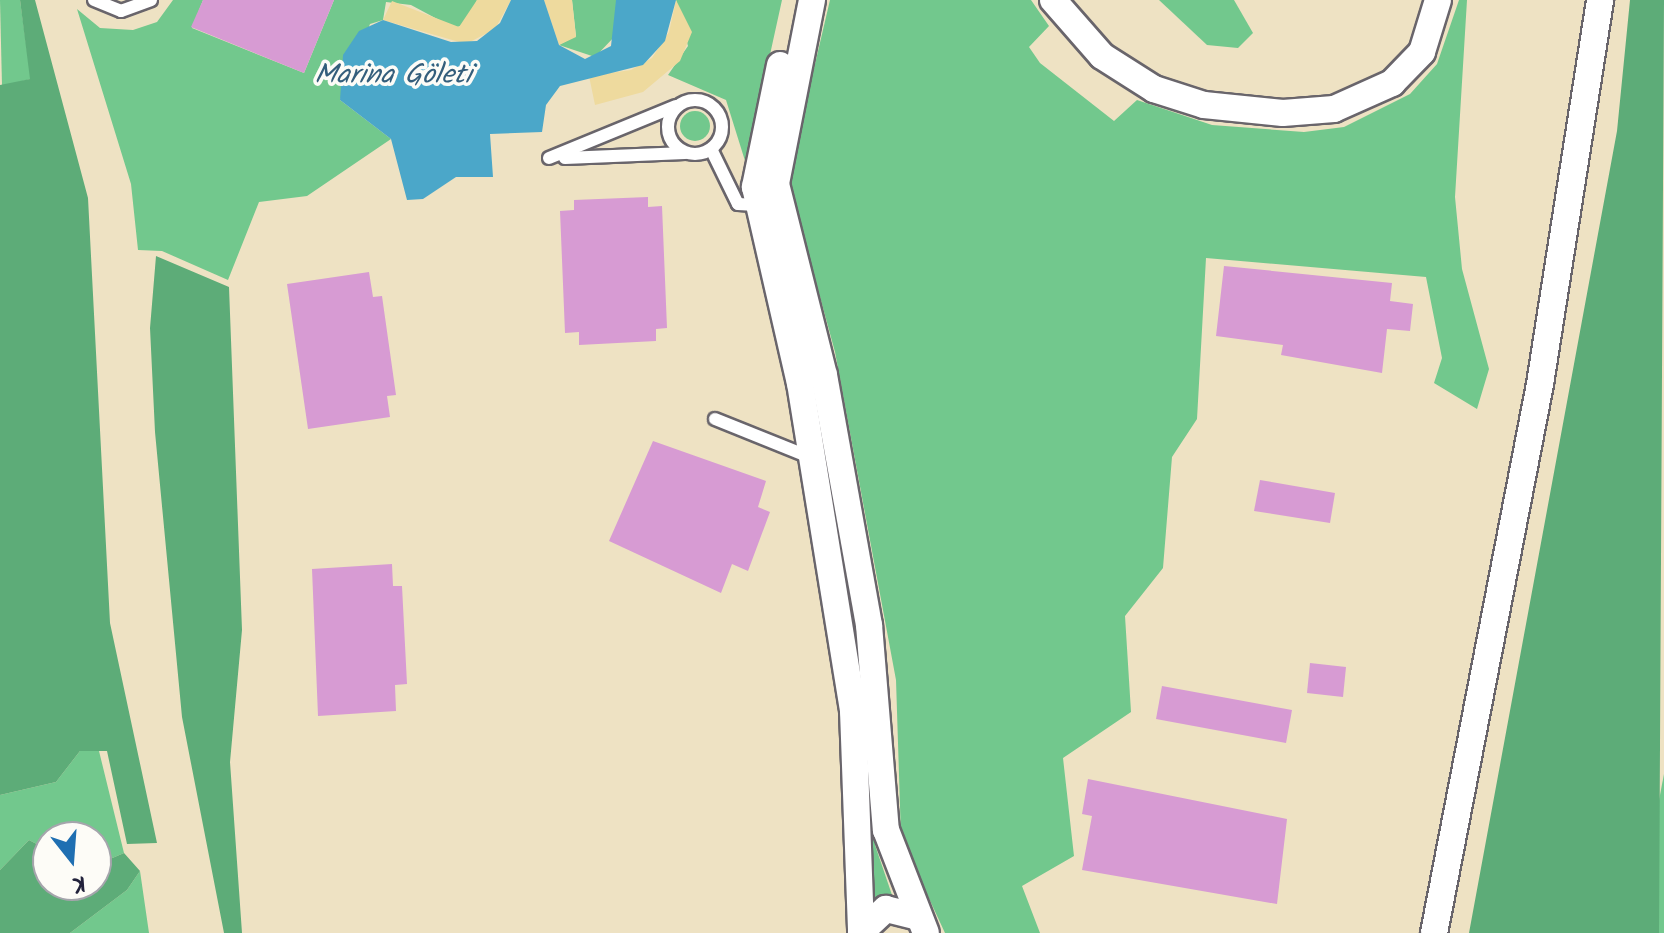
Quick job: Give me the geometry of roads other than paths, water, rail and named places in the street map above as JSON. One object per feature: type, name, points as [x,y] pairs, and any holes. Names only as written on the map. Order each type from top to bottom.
[{"type":"street","points":[[794,0],[756,172],[768,204],[869,625],[886,830],[922,925]]},
{"type":"street","points":[[768,204],[812,0]]},
{"type":"street","points":[[1053,0],[1102,56],[1154,89],[1204,105],[1283,113],[1334,109],[1392,83],[1422,52],[1438,0]]},
{"type":"street","points":[[1434,933],[1540,384],[1586,74],[1600,0]]},
{"type":"street","points":[[826,456],[853,711],[861,932]]},
{"type":"street","points":[[861,932],[886,909],[922,925]]},
{"type":"lane","points":[[94,0],[121,11],[151,0]]},
{"type":"lane","points":[[706,102],[720,114],[721,133],[711,149],[685,153],[549,158],[679,105],[706,102]]},
{"type":"lane","points":[[679,105],[667,127],[685,153]]},
{"type":"lane","points":[[711,149],[731,196],[768,204]]},
{"type":"lane","points":[[715,419],[826,456]]},
{"type":"water","name":"Marina Göleti","points":[[511,0],[544,0],[559,45],[585,59],[611,46],[616,0],[676,0],[665,41],[643,65],[560,86],[546,105],[542,132],[490,134],[493,177],[456,177],[423,199],[407,200],[391,139],[340,100],[343,55],[359,31],[383,20],[451,42],[477,41],[500,23]]}]
